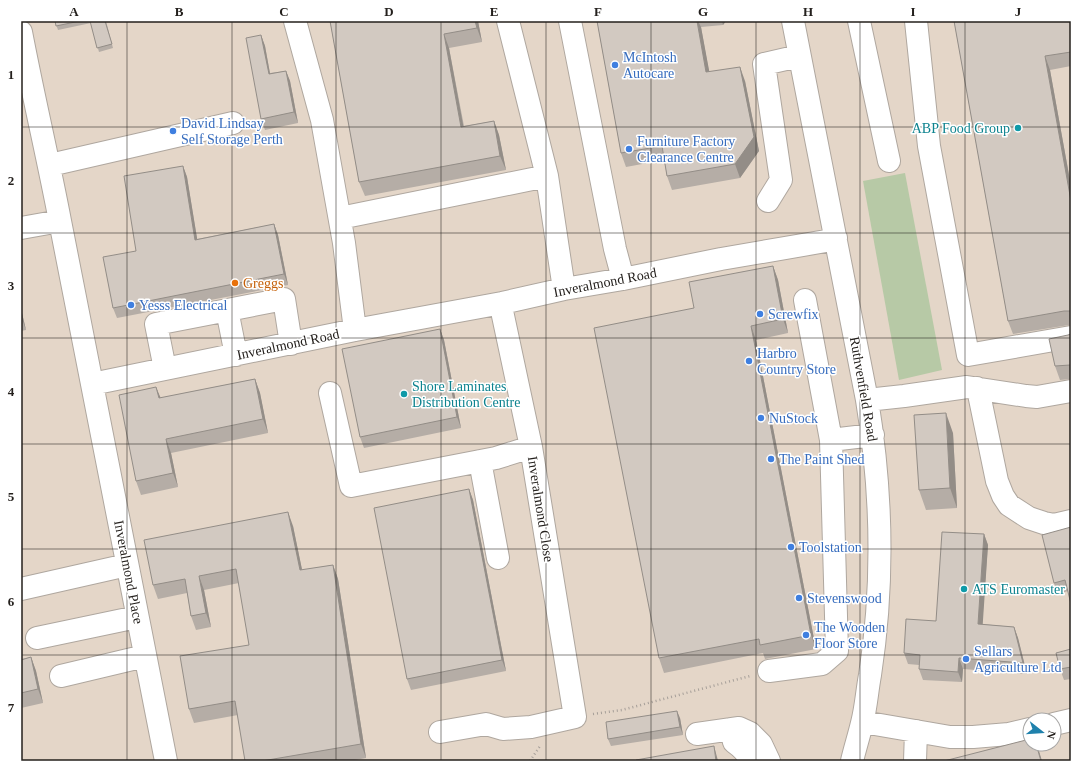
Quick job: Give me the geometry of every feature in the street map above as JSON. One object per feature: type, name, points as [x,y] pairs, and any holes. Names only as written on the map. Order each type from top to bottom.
[{"type":"street","points":[[295,21],[322,120],[340,218],[356,330]]},
{"type":"street","points":[[508,21],[547,176],[564,289]]},
{"type":"street","points":[[570,21],[622,279]]},
{"type":"street","name":"Ruthvenfield Road","points":[[793,21],[873,435],[878,499],[880,568],[876,636],[863,722],[852,761]]},
{"type":"street","points":[[859,21],[888,161]]},
{"type":"street","points":[[916,21],[929,146],[968,355],[1071,337]]},
{"type":"street","points":[[21,32],[26,89],[50,165],[92,384]]},
{"type":"street","points":[[768,201],[781,180],[764,64],[799,56]]},
{"type":"street","points":[[50,165],[233,124]]},
{"type":"street","points":[[340,218],[547,176]]},
{"type":"street","points":[[21,228],[60,221]]},
{"type":"street","name":"Inveralmond Road","points":[[92,384],[356,330],[502,303],[564,289],[836,238]]},
{"type":"street","points":[[166,369],[156,324],[284,299],[291,344]]},
{"type":"street","points":[[770,671],[822,664],[837,651],[831,440],[805,300]]},
{"type":"street","name":"Inveralmond Close","points":[[502,303],[502,311],[530,447],[575,717]]},
{"type":"street","points":[[228,310],[236,355]]},
{"type":"street","name":"Inveralmond Place","points":[[92,384],[166,761]]},
{"type":"street","points":[[867,400],[967,387],[1037,397],[1071,391]]},
{"type":"street","points":[[977,388],[997,481],[1003,496],[1009,505],[1029,518],[1044,523],[1054,525],[1071,521]]},
{"type":"street","points":[[330,393],[351,486],[496,458],[530,447]]},
{"type":"street","points":[[831,440],[873,435]]},
{"type":"street","points":[[480,461],[498,558]]},
{"type":"street","points":[[21,589],[127,565]]},
{"type":"street","points":[[37,638],[137,617]]},
{"type":"street","points":[[61,676],[145,656]]},
{"type":"street","points":[[440,732],[486,724],[504,730],[531,727],[575,717]]},
{"type":"street","points":[[863,722],[950,737],[1009,734],[1022,731]]},
{"type":"street","points":[[697,734],[740,728],[750,733],[761,744],[770,761]]},
{"type":"street","points":[[731,729],[734,742],[741,747],[750,761]]},
{"type":"street","points":[[915,761],[916,731]]},
{"type":"path","points":[[575,717],[622,710],[770,671]]},
{"type":"path","points":[[530,761],[542,743]]},
{"type":"shaded area","points":[[21,21],[1071,21],[1071,761],[21,761]]},
{"type":"green space","points":[[905,173],[942,370],[899,380],[863,181]]},
{"type":"building","points":[[55,21],[80,21],[56,26]]},
{"type":"building","points":[[90,21],[105,21],[112,44],[97,48]]},
{"type":"building","points":[[330,21],[475,21],[477,28],[444,34],[461,127],[494,121],[500,156],[359,182]]},
{"type":"building","points":[[597,21],[697,21],[706,72],[740,67],[754,137],[735,164],[667,176],[662,146],[621,153]]},
{"type":"building","name":"ABP Food Group","points":[[954,21],[1071,21],[1071,52],[1045,56],[1071,201],[1071,312],[1064,311],[1008,321]]},
{"type":"building","points":[[261,35],[269,74],[286,71],[294,112],[261,119],[246,38]]},
{"type":"building","points":[[183,166],[195,240],[274,224],[284,274],[113,308],[103,257],[136,251],[124,176]]},
{"type":"building","points":[[773,266],[783,319],[751,326],[811,635],[760,645],[759,639],[659,658],[594,328],[694,308],[689,282]]},
{"type":"building","name":"Shore Laminates Distribution Centre","points":[[440,329],[457,417],[360,437],[342,349]]},
{"type":"building","points":[[1071,334],[1071,366],[1055,366],[1049,339]]},
{"type":"building","points":[[255,379],[263,419],[166,439],[173,473],[136,481],[119,395],[156,387],[159,398]]},
{"type":"building","points":[[946,413],[950,488],[919,490],[914,415]]},
{"type":"building","points":[[469,489],[502,660],[407,679],[374,508]]},
{"type":"building","points":[[288,512],[300,570],[333,565],[361,744],[262,761],[245,761],[235,701],[189,709],[180,656],[249,645],[236,569],[199,576],[206,613],[191,616],[185,579],[153,585],[144,540]]},
{"type":"building","points":[[1071,527],[1071,604],[1065,580],[1054,583],[1042,535]]},
{"type":"building","points":[[942,532],[984,534],[978,624],[1014,627],[1023,663],[959,658],[958,672],[919,669],[920,655],[904,653],[906,619],[936,621]]},
{"type":"building","points":[[1071,649],[1071,667],[1060,669],[1056,653]]},
{"type":"building","points":[[31,657],[38,689],[21,693],[21,660]]},
{"type":"building","points":[[677,711],[680,727],[608,739],[606,722]]},
{"type":"building","points":[[1022,741],[1022,752],[1038,752],[1041,761],[944,761]]},
{"type":"building","points":[[714,746],[716,761],[636,761],[636,760]]},
{"type":"place","name":"McIntosh Autocare","points":[[615,65]]},
{"type":"place","name":"ABP Food Group","points":[[1018,128]]},
{"type":"place","name":"David Lindsay Self Storage Perth","points":[[173,131]]},
{"type":"place","name":"Furniture Factory Clearance Centre","points":[[629,149]]},
{"type":"place","name":"Greggs","points":[[235,283]]},
{"type":"place","name":"Yesss Electrical","points":[[131,305]]},
{"type":"place","name":"Screwfix","points":[[760,314]]},
{"type":"place","name":"Harbro Country Store","points":[[749,361]]},
{"type":"place","name":"Shore Laminates Distribution Centre","points":[[404,394]]},
{"type":"place","name":"NuStock","points":[[761,418]]},
{"type":"place","name":"The Paint Shed","points":[[771,459]]},
{"type":"place","name":"Toolstation","points":[[791,547]]},
{"type":"place","name":"ATS Euromaster","points":[[964,589]]},
{"type":"place","name":"Stevenswood","points":[[799,598]]},
{"type":"place","name":"The Wooden Floor Store","points":[[806,635]]},
{"type":"place","name":"Sellars Agriculture Ltd","points":[[966,659]]}]
